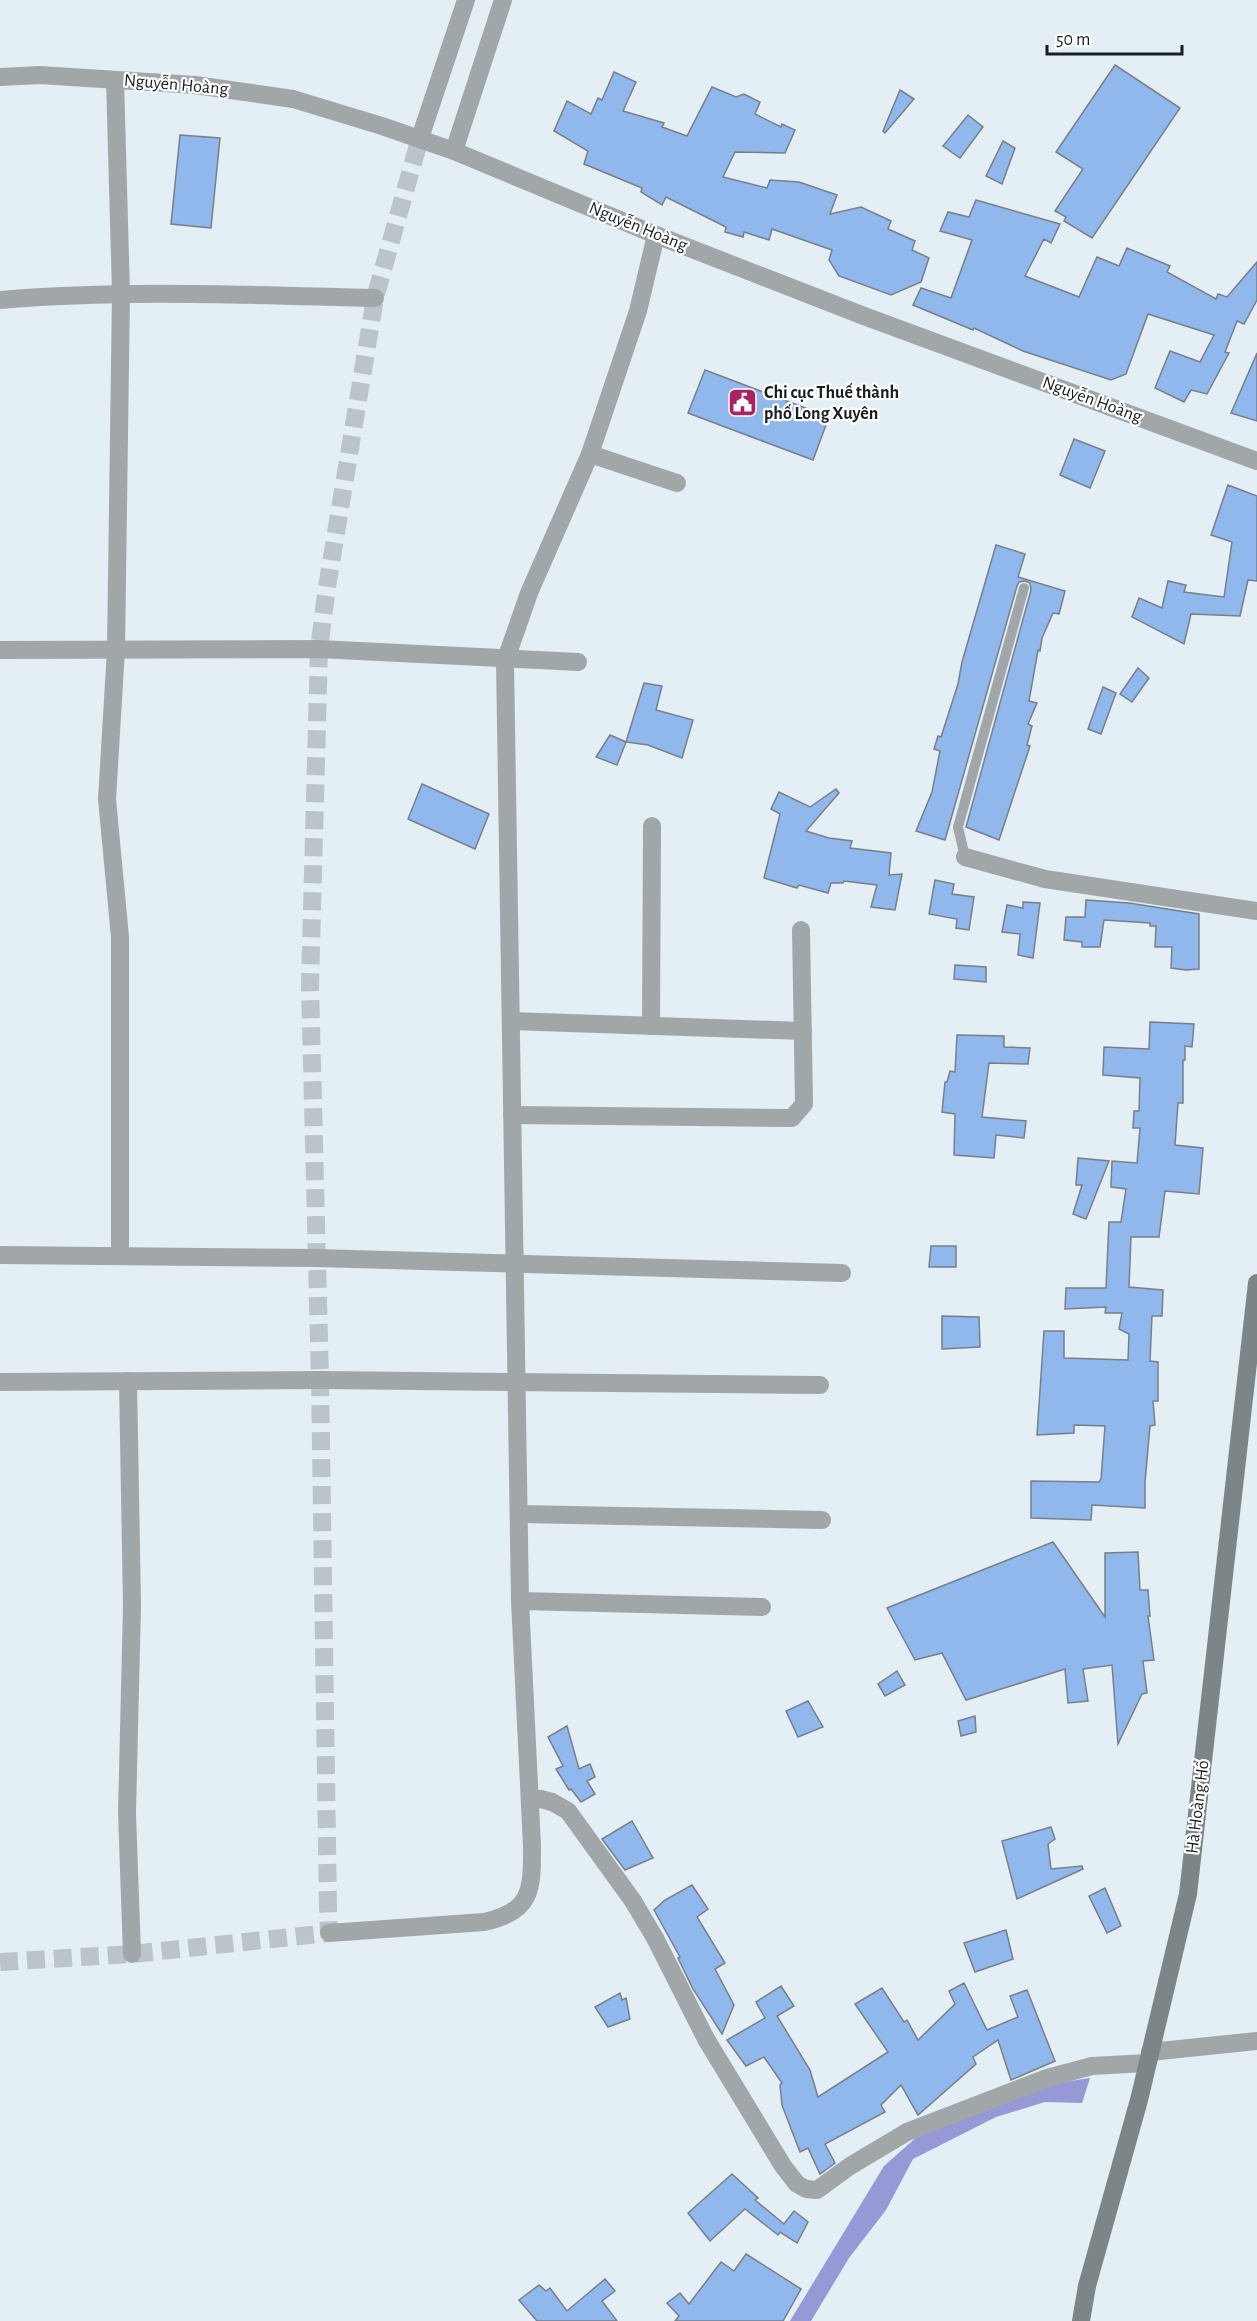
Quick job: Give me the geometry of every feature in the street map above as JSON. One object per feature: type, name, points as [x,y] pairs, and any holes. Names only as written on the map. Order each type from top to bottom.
[{"type":"main road","name":"Hà Hoàng Hổ","points":[[1081,2321],[1087,2286],[1139,2100],[1188,1894],[1257,1283]]},
{"type":"street","points":[[420,138],[466,0]]},
{"type":"street","points":[[454,151],[503,0]]},
{"type":"street","name":"Nguyễn Hoàng","points":[[0,77],[40,75],[195,85],[293,99],[420,138],[656,235],[864,316],[1257,461]]},
{"type":"street","points":[[115,80],[121,293],[116,650],[107,799],[120,937],[120,1255]]},
{"type":"street","points":[[329,1933],[501,1919],[515,1911],[525,1901],[532,1883],[520,1601],[507,659],[529,592],[590,454],[638,311],[656,235]]},
{"type":"street","points":[[0,300],[121,293],[375,298]]},
{"type":"street","points":[[590,454],[677,483]]},
{"type":"street","points":[[0,650],[319,649],[578,662]]},
{"type":"street","points":[[651,1026],[652,826]]},
{"type":"street","points":[[964,857],[1046,879],[1248,910]]},
{"type":"street","points":[[512,1115],[792,1118],[804,1104],[801,930]]},
{"type":"street","points":[[511,1021],[803,1031]]},
{"type":"street","points":[[0,1255],[120,1255],[843,1273]]},
{"type":"street","points":[[0,1382],[320,1380],[820,1385]]},
{"type":"street","points":[[128,1381],[132,1606],[127,1813],[132,1954]]},
{"type":"street","points":[[520,1514],[822,1520]]},
{"type":"street","points":[[520,1601],[762,1607]]},
{"type":"street","points":[[530,1800],[541,1799],[560,1805],[568,1811],[585,1833],[633,1901],[655,1938],[706,2039],[783,2166],[797,2184],[806,2189],[817,2190],[828,2184],[850,2166],[907,2132],[1047,2078],[1092,2066],[1124,2063],[1257,2040]]},
{"type":"lane","points":[[964,857],[958,827],[1024,588]]},
{"type":"water","points":[[1090,2078],[1082,2103],[1045,2102],[996,2117],[913,2159],[886,2210],[849,2258],[811,2321],[790,2321],[884,2166],[919,2135],[1051,2084]]},
{"type":"building","points":[[1115,65],[1180,108],[1092,238],[1064,221],[1066,217],[1055,211],[1083,169],[1056,152]]},
{"type":"building","points":[[614,72],[636,82],[623,111],[664,123],[662,127],[687,136],[712,87],[736,97],[744,94],[760,102],[755,114],[781,127],[782,124],[795,130],[785,153],[735,152],[723,177],[767,188],[770,180],[799,182],[837,195],[830,214],[861,207],[891,221],[888,229],[915,241],[912,250],[929,258],[921,282],[891,295],[839,276],[829,260],[832,250],[772,229],[769,240],[744,232],[743,237],[725,232],[726,227],[666,197],[662,205],[641,192],[642,188],[584,164],[588,151],[554,131],[567,101],[591,114],[598,98],[602,100]]},
{"type":"building","points":[[900,90],[914,99],[885,133],[883,131]]},
{"type":"building","points":[[968,115],[983,127],[960,158],[943,146]]},
{"type":"building","points":[[180,135],[220,138],[211,228],[171,224]]},
{"type":"building","points":[[1003,141],[1015,148],[1002,184],[986,176]]},
{"type":"building","points":[[976,200],[1060,224],[1051,243],[1044,239],[1025,276],[1079,297],[1097,257],[1119,266],[1127,248],[1170,266],[1167,272],[1216,299],[1218,294],[1227,297],[1257,262],[1257,300],[1244,324],[1237,321],[1225,352],[1229,353],[1207,394],[1191,390],[1184,402],[1155,388],[1170,351],[1200,362],[1214,335],[1148,314],[1126,374],[1111,380],[1023,351],[974,328],[973,330],[913,305],[921,288],[951,298],[972,240],[940,231],[948,212],[969,217]]},
{"type":"building","points":[[1257,353],[1257,421],[1231,413]]},
{"type":"building","points":[[705,370],[829,417],[813,460],[688,413]]},
{"type":"building","points":[[1074,439],[1105,451],[1090,488],[1060,475]]},
{"type":"building","points":[[1228,485],[1257,496],[1257,581],[1248,580],[1240,616],[1191,614],[1184,644],[1132,617],[1139,598],[1162,608],[1168,581],[1186,585],[1184,592],[1224,597],[1232,542],[1211,535]]},
{"type":"building","points":[[996,545],[1025,554],[1018,577],[1065,591],[1059,614],[1053,613],[1042,638],[1040,651],[1038,650],[1029,701],[1037,703],[1028,724],[1032,726],[1027,745],[1030,746],[999,840],[966,827],[1031,590],[1030,583],[1025,581],[1019,582],[1017,586],[945,840],[916,831],[932,792],[940,751],[934,749],[938,736],[941,737],[958,684],[962,662]]},
{"type":"building","points":[[1138,668],[1149,678],[1132,702],[1120,694]]},
{"type":"building","points":[[644,683],[662,686],[656,710],[693,720],[682,758],[648,745],[626,742]]},
{"type":"building","points":[[1103,687],[1116,693],[1101,734],[1088,729]]},
{"type":"building","points":[[610,735],[626,742],[617,765],[596,757]]},
{"type":"building","points":[[422,784],[489,814],[475,849],[408,819]]},
{"type":"building","points":[[836,789],[839,793],[806,831],[829,838],[852,841],[850,848],[891,853],[889,875],[902,874],[895,910],[871,907],[877,885],[844,881],[843,883],[831,883],[828,893],[799,885],[797,888],[764,878],[780,814],[771,809],[779,792],[810,807]]},
{"type":"building","points":[[935,880],[954,884],[952,894],[974,897],[969,930],[956,928],[957,919],[929,914]]},
{"type":"building","points":[[1086,900],[1129,903],[1199,914],[1199,969],[1171,968],[1172,947],[1155,947],[1156,926],[1150,926],[1150,923],[1104,920],[1100,947],[1082,947],[1082,942],[1064,940],[1066,917],[1085,917]]},
{"type":"building","points":[[1023,902],[1040,903],[1033,958],[1018,955],[1020,934],[1002,932],[1007,905],[1023,908]]},
{"type":"building","points":[[955,965],[986,967],[986,982],[954,979]]},
{"type":"building","points":[[1150,1022],[1194,1024],[1192,1047],[1185,1046],[1183,1103],[1178,1103],[1175,1145],[1203,1148],[1199,1194],[1165,1191],[1159,1237],[1131,1237],[1129,1287],[1163,1290],[1162,1316],[1152,1316],[1150,1361],[1158,1362],[1158,1401],[1153,1401],[1155,1425],[1150,1426],[1145,1508],[1092,1505],[1091,1520],[1031,1518],[1031,1481],[1099,1482],[1101,1479],[1105,1426],[1074,1425],[1074,1433],[1037,1435],[1044,1331],[1064,1331],[1064,1358],[1128,1360],[1129,1334],[1119,1329],[1122,1313],[1105,1313],[1106,1307],[1065,1309],[1066,1288],[1106,1288],[1109,1222],[1121,1222],[1126,1189],[1111,1187],[1112,1161],[1137,1163],[1140,1128],[1133,1128],[1134,1111],[1139,1111],[1140,1078],[1103,1075],[1104,1047],[1149,1049]]},
{"type":"building","points":[[957,1035],[1004,1036],[1004,1047],[1030,1048],[1028,1064],[989,1063],[982,1117],[1026,1121],[1024,1138],[996,1135],[994,1158],[954,1155],[955,1114],[942,1112],[945,1082],[947,1082],[950,1071],[955,1072]]},
{"type":"building","points":[[1078,1158],[1109,1161],[1086,1219],[1073,1214],[1082,1185],[1076,1185]]},
{"type":"building","points":[[931,1246],[956,1246],[956,1267],[929,1267]]},
{"type":"building","points":[[942,1316],[979,1317],[980,1347],[942,1349]]},
{"type":"building","points":[[1053,1542],[1105,1617],[1105,1553],[1138,1552],[1140,1590],[1148,1590],[1150,1616],[1148,1616],[1154,1660],[1143,1661],[1147,1693],[1142,1694],[1118,1744],[1112,1665],[1083,1669],[1088,1701],[1068,1703],[1065,1669],[966,1700],[942,1653],[915,1660],[887,1608]]},
{"type":"building","points":[[897,1671],[905,1685],[885,1696],[878,1684]]},
{"type":"building","points":[[808,1701],[823,1727],[798,1737],[786,1711]]},
{"type":"building","points":[[975,1716],[976,1732],[961,1736],[958,1721]]},
{"type":"building","points":[[567,1726],[579,1769],[590,1764],[595,1777],[587,1781],[595,1794],[581,1802],[571,1789],[569,1790],[556,1769],[563,1766],[548,1737]]},
{"type":"building","points":[[632,1821],[653,1858],[625,1870],[602,1839]]},
{"type":"building","points":[[1051,1827],[1055,1839],[1048,1844],[1051,1869],[1082,1866],[1083,1869],[1017,1899],[1002,1841]]},
{"type":"building","points":[[692,1885],[708,1909],[697,1917],[725,1963],[715,1969],[734,2005],[722,2034],[693,1989],[678,1958],[680,1957],[654,1910],[665,1900]]},
{"type":"building","points":[[1105,1888],[1121,1926],[1107,1933],[1089,1896]]},
{"type":"building","points":[[1006,1930],[1013,1959],[975,1972],[964,1943]]},
{"type":"building","points":[[964,1983],[987,2030],[1018,2017],[1010,1996],[1027,1990],[1055,2061],[1011,2080],[998,2040],[973,2057],[976,2064],[918,2115],[901,2085],[881,2105],[885,2112],[825,2144],[835,2163],[820,2174],[808,2148],[800,2152],[782,2105],[780,2085],[782,2083],[764,2057],[746,2066],[727,2040],[765,2018],[756,2002],[781,1986],[794,2006],[777,2016],[810,2070],[818,2097],[888,2052],[855,2004],[882,1988],[904,2022],[907,2020],[918,2040],[955,2004],[949,1991]]},
{"type":"building","points":[[620,1993],[622,2000],[626,1998],[630,2019],[608,2027],[595,2007]]},
{"type":"building","points":[[732,2174],[758,2198],[755,2200],[784,2224],[794,2211],[808,2222],[797,2243],[780,2232],[778,2235],[745,2209],[710,2241],[688,2213]]},
{"type":"building","points":[[746,2254],[801,2289],[783,2321],[675,2321],[679,2316],[667,2303],[680,2293],[689,2304],[721,2262],[734,2271]]},
{"type":"building","points":[[605,2279],[615,2291],[602,2301],[617,2321],[537,2321],[519,2300],[539,2285],[546,2291],[550,2288],[567,2311]]},
{"type":"tunnel","points":[[328,1909],[320,1380],[310,985],[319,649],[327,587],[375,298],[420,138]]},
{"type":"tunnel","points":[[0,1962],[132,1954],[329,1933],[328,1909]]},
{"type":"place","name":"Chi cục Thuế thành phố Long Xuyên","points":[[743,403]]}]
